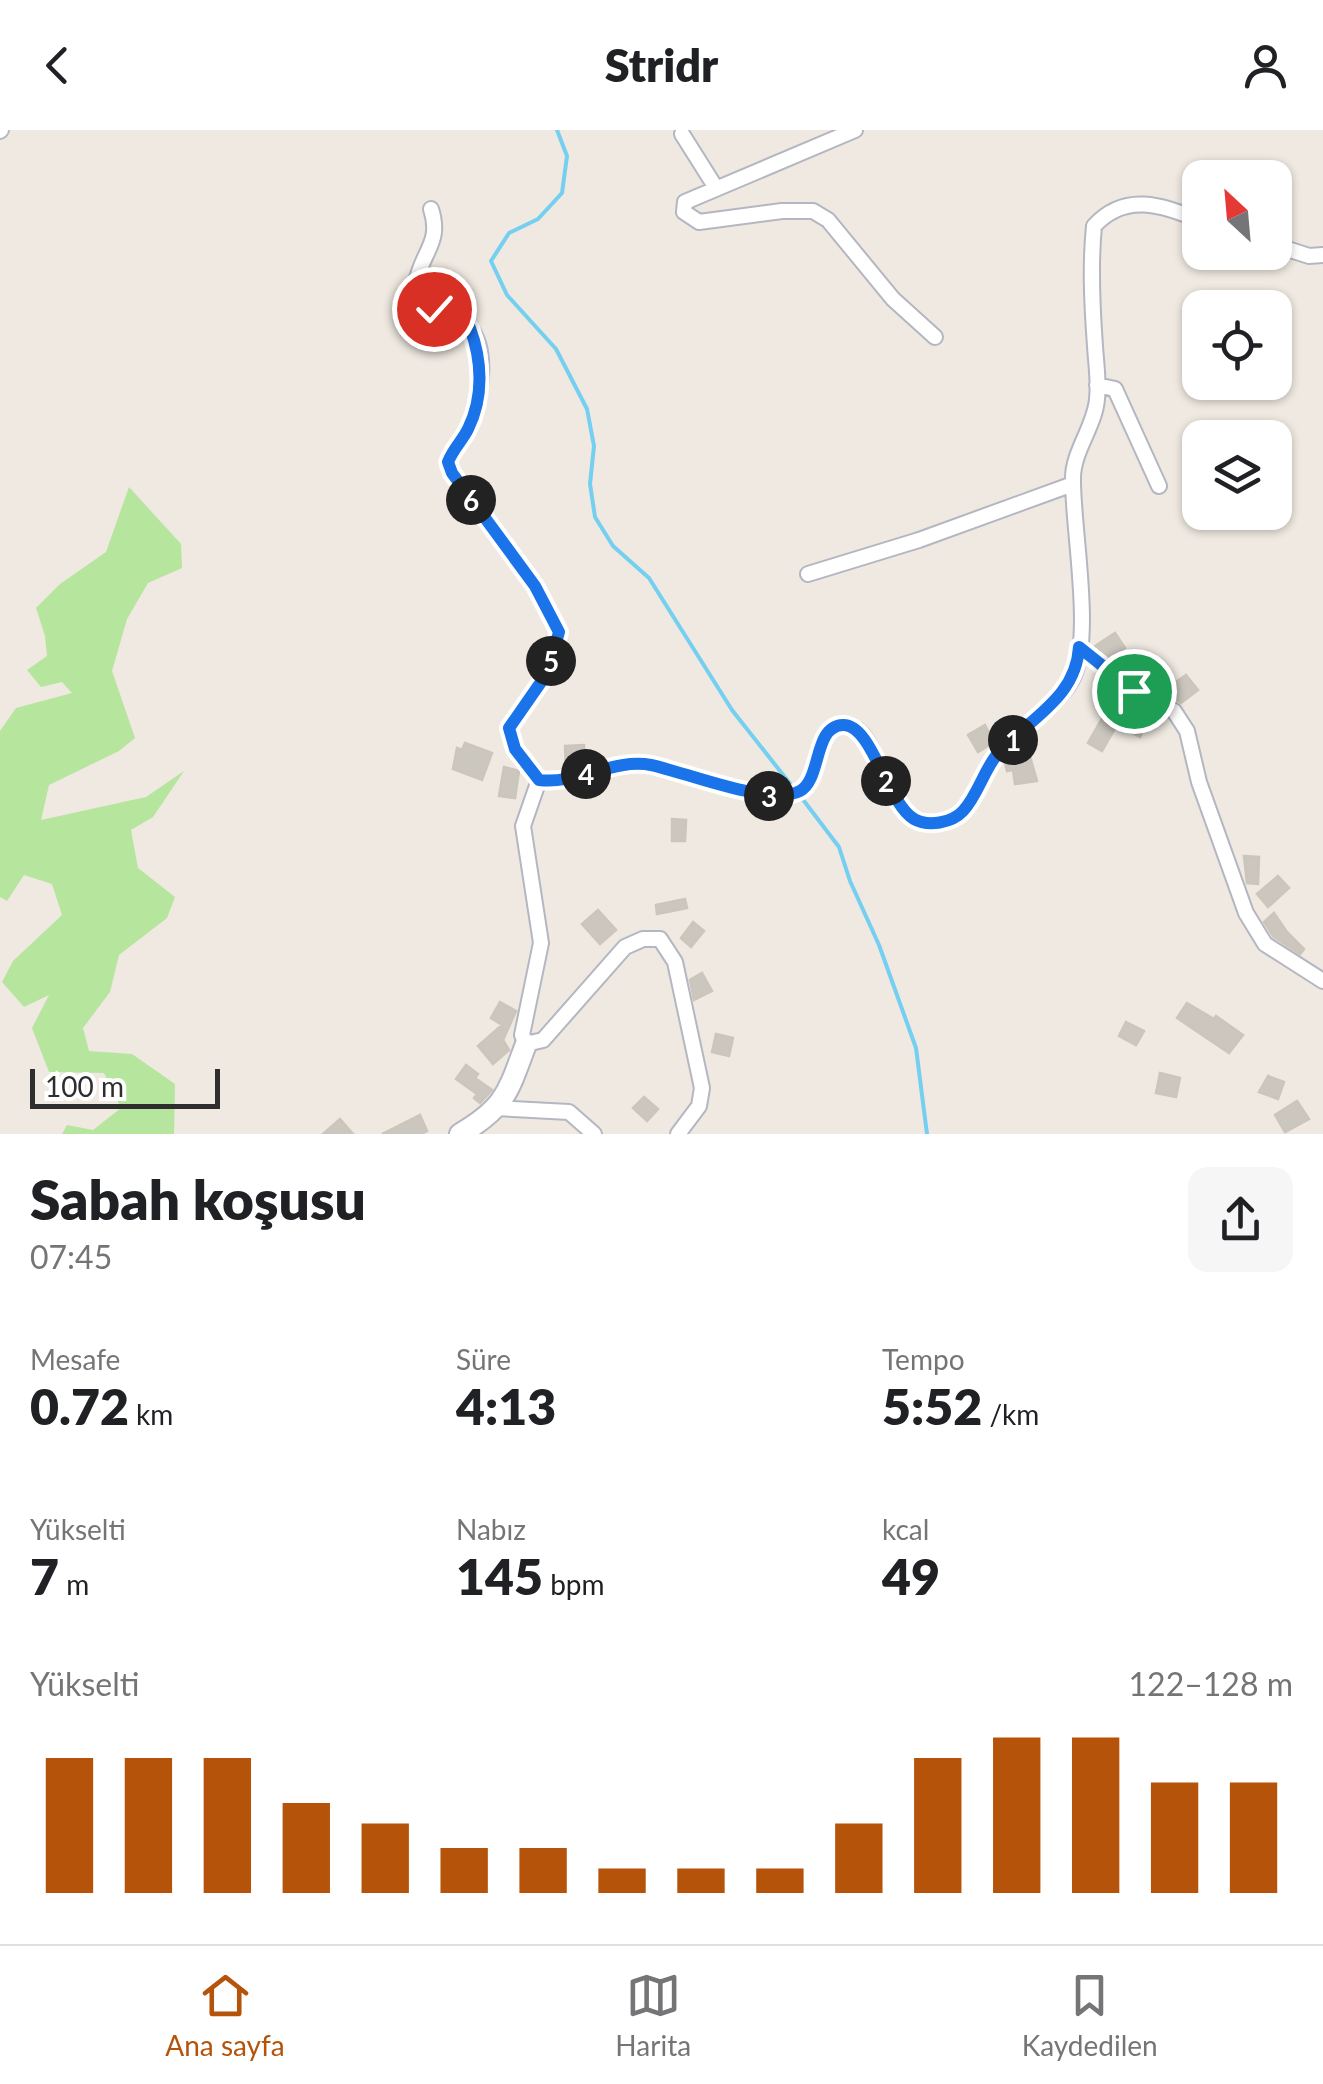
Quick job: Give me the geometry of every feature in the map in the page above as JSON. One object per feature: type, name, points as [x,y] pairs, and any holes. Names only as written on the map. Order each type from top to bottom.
[{"type":"street","points":[[855,130],[826,136],[685,202],[684,212],[699,222],[813,211],[828,220],[893,299],[935,337]]},
{"type":"street","points":[[682,134],[716,188]]},
{"type":"street","points":[[431,209],[437,228],[435,240],[420,263],[416,283],[434,309],[470,328],[479,352],[480,376],[474,409],[468,429],[448,462],[452,473],[535,586],[559,632],[548,672],[509,728],[515,749],[539,780],[554,782],[620,765],[646,764],[772,796],[800,791],[810,780],[823,741],[834,727],[844,724],[854,727],[866,739],[900,806],[916,821],[942,823],[962,812],[998,753],[1044,713],[1071,682],[1078,664],[1072,475],[1097,402],[1090,264],[1094,226],[1126,205],[1139,202],[1159,204],[1182,213]]},
{"type":"street","points":[[1292,250],[1309,256],[1323,255]]},
{"type":"street","points":[[1096,385],[1115,390],[1159,486]]},
{"type":"street","points":[[808,574],[919,540],[1073,484]]},
{"type":"street","points":[[1079,647],[1134,691],[1174,712],[1187,731],[1205,800],[1246,913],[1265,944],[1323,981]]},
{"type":"street","points":[[460,1134],[489,1117],[510,1089],[526,1044],[522,1035],[526,1005],[541,943],[523,826],[539,780]]},
{"type":"street","points":[[526,1044],[543,1040],[625,947],[643,939],[660,939],[675,962],[702,1088],[699,1106],[678,1134]]},
{"type":"street","points":[[496,1108],[569,1112],[594,1134]]},
{"type":"green space","points":[[129,487],[181,544],[182,568],[148,583],[127,619],[112,671],[135,738],[119,751],[49,785],[41,820],[146,797],[184,771],[153,817],[131,830],[138,868],[175,897],[167,918],[119,955],[110,992],[83,1028],[89,1051],[132,1054],[175,1084],[174,1134],[62,1134],[67,1125],[93,1130],[121,1108],[104,1073],[49,1072],[32,1028],[49,995],[24,1007],[2,982],[13,961],[62,915],[52,884],[24,875],[7,901],[0,897],[0,731],[16,708],[72,693],[62,682],[41,687],[27,670],[47,656],[36,608],[60,584],[106,552]]},
{"type":"building","points":[[1115,633],[1125,648],[1110,658],[1095,646]]},
{"type":"building","points":[[1186,675],[1198,690],[1181,703],[1165,690]]},
{"type":"building","points":[[1110,687],[1151,713],[1140,737],[1117,725],[1102,751],[1088,743],[1105,713],[1098,709]]},
{"type":"building","points":[[985,725],[994,742],[978,752],[968,735]]},
{"type":"building","points":[[465,743],[492,753],[482,780],[453,769],[457,748],[462,750]]},
{"type":"building","points":[[584,745],[585,763],[566,768],[565,746]]},
{"type":"building","points":[[1029,753],[1037,781],[1015,784],[1013,770],[1007,771],[1005,762]]},
{"type":"building","points":[[504,767],[519,771],[515,798],[499,796]]},
{"type":"building","points":[[672,819],[686,820],[685,841],[672,841]]},
{"type":"building","points":[[1244,856],[1259,857],[1258,884],[1247,883]]},
{"type":"building","points":[[1278,876],[1289,888],[1268,907],[1257,894]]},
{"type":"building","points":[[685,899],[687,908],[657,914],[656,905]]},
{"type":"building","points":[[598,910],[616,930],[600,944],[582,924]]},
{"type":"building","points":[[1274,913],[1304,949],[1300,954],[1273,936],[1264,922]]},
{"type":"building","points":[[693,922],[704,931],[691,947],[681,938]]},
{"type":"building","points":[[702,973],[712,991],[694,1000],[690,980]]},
{"type":"building","points":[[500,1002],[516,1011],[503,1040],[509,1050],[493,1064],[478,1046],[502,1025],[491,1018]]},
{"type":"building","points":[[1187,1003],[1214,1019],[1216,1016],[1243,1035],[1229,1053],[1177,1018]]},
{"type":"building","points":[[1126,1022],[1144,1031],[1136,1045],[1119,1036]]},
{"type":"building","points":[[716,1034],[733,1038],[729,1056],[712,1052]]},
{"type":"building","points":[[466,1065],[478,1074],[475,1078],[492,1090],[480,1103],[474,1098],[477,1094],[456,1079]]},
{"type":"building","points":[[1160,1073],[1180,1078],[1176,1097],[1156,1093]]},
{"type":"building","points":[[1268,1076],[1284,1082],[1278,1099],[1259,1092]]},
{"type":"building","points":[[644,1097],[658,1109],[647,1121],[633,1108]]},
{"type":"building","points":[[1297,1101],[1309,1119],[1285,1132],[1275,1115]]},
{"type":"building","points":[[420,1115],[427,1131],[421,1134],[382,1134]]},
{"type":"building","points":[[340,1119],[353,1134],[323,1134]]},
{"type":"waterway","points":[[557,130],[567,156],[562,193],[538,219],[509,233],[491,261],[507,295],[556,349],[587,409],[594,446],[590,484],[595,517],[613,546],[649,578],[732,710],[795,790]]},
{"type":"waterway","points":[[801,797],[839,847],[879,945],[916,1048],[927,1134]]},
{"type":"route","points":[[434,309],[470,328],[479,352],[480,376],[474,409],[468,429],[448,462],[452,473],[535,586],[559,632],[548,672],[509,728],[515,749],[539,780],[554,782],[620,765],[646,764],[772,796],[800,791],[810,780],[823,741],[834,727],[844,724],[854,727],[866,739],[900,806],[916,821],[942,823],[962,812],[998,753],[1044,713],[1071,682],[1079,647],[1134,691]]}]
